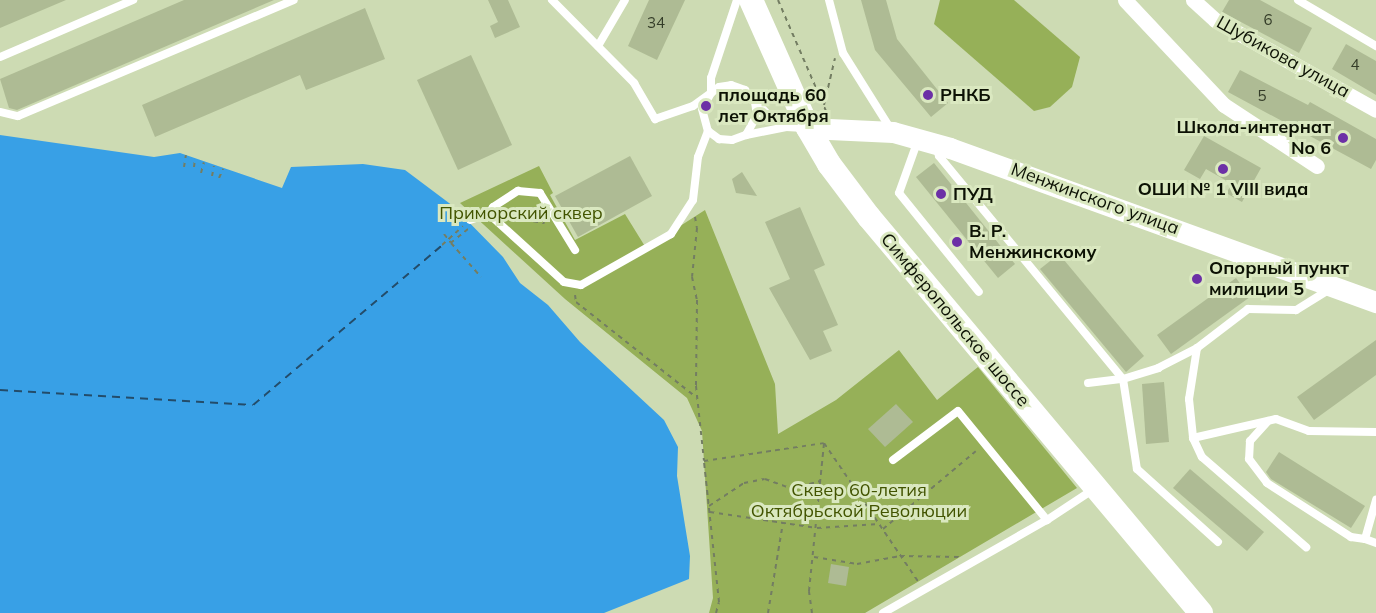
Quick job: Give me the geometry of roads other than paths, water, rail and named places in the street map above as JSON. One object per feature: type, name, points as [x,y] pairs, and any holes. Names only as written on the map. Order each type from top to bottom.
[{"type":"main road","name":"Симферопольское шоссе","points":[[752,0],[797,127],[1194,609]]},
{"type":"street","points":[[1125,0],[1224,105],[1317,166]]},
{"type":"street","name":"Шубикова улица","points":[[1197,2],[1215,20],[1376,110]]},
{"type":"street","name":"Менжинского улица","points":[[797,127],[893,132],[928,141],[1376,302]]},
{"type":"lane","points":[[0,57],[133,0]]},
{"type":"lane","points":[[0,112],[18,116],[294,0]]},
{"type":"lane","points":[[552,0],[634,83],[655,119],[693,106],[711,93],[731,85],[745,90],[754,102],[797,127]]},
{"type":"lane","points":[[598,46],[625,0]]},
{"type":"lane","points":[[489,214],[564,282],[573,286],[588,282],[671,234],[693,200],[698,157],[708,131],[702,109],[711,93],[711,78],[737,0]]},
{"type":"lane","points":[[829,0],[841,45],[893,132]]},
{"type":"lane","points":[[1298,0],[1376,46]]},
{"type":"lane","points":[[747,135],[757,116],[754,102]]},
{"type":"lane","points":[[708,131],[719,139],[732,140],[747,135],[797,127]]},
{"type":"lane","points":[[979,292],[899,193],[928,141],[1123,380],[1137,469],[1218,542]]},
{"type":"lane","points":[[471,223],[489,214],[501,201],[530,189],[540,193],[575,250]]},
{"type":"lane","points":[[1088,383],[1123,380],[1158,368],[1197,348],[1248,309],[1296,310],[1333,287]]},
{"type":"lane","points":[[1197,348],[1189,399],[1193,438],[1202,457],[1306,547]]},
{"type":"lane","points":[[893,460],[958,411],[1047,520]]},
{"type":"lane","points":[[1193,438],[1276,419],[1309,431],[1376,432]]},
{"type":"lane","points":[[1269,420],[1250,441],[1249,459],[1267,483],[1351,537],[1376,543]]},
{"type":"lane","points":[[883,613],[1047,520],[1095,488]]},
{"type":"lane","points":[[1365,539],[1376,500]]},
{"type":"water","points":[[0,135],[154,157],[180,153],[282,188],[291,167],[363,164],[405,170],[453,206],[503,257],[520,283],[548,305],[580,342],[664,420],[678,447],[677,476],[690,556],[689,579],[604,613],[0,613]]},
{"type":"place","name":"РНКБ","points":[[928,95]]},
{"type":"place","name":"площадь 60 лет Октября","points":[[706,106]]},
{"type":"place","name":"Школа-интернат No 6","points":[[1343,138]]},
{"type":"place","name":"ОШИ № 1 VIII вида","points":[[1223,169]]},
{"type":"place","name":"ПУД","points":[[941,194]]},
{"type":"place","name":"В. Р. Менжинскому","points":[[957,242]]},
{"type":"place","name":"Опорный пункт милиции 5","points":[[1197,279]]},
{"type":"park label","name":"Приморский сквер","points":[[521,213]]},
{"type":"park label","name":"Сквер 60-летия Октябрьской Революции","points":[[859,501]]}]
